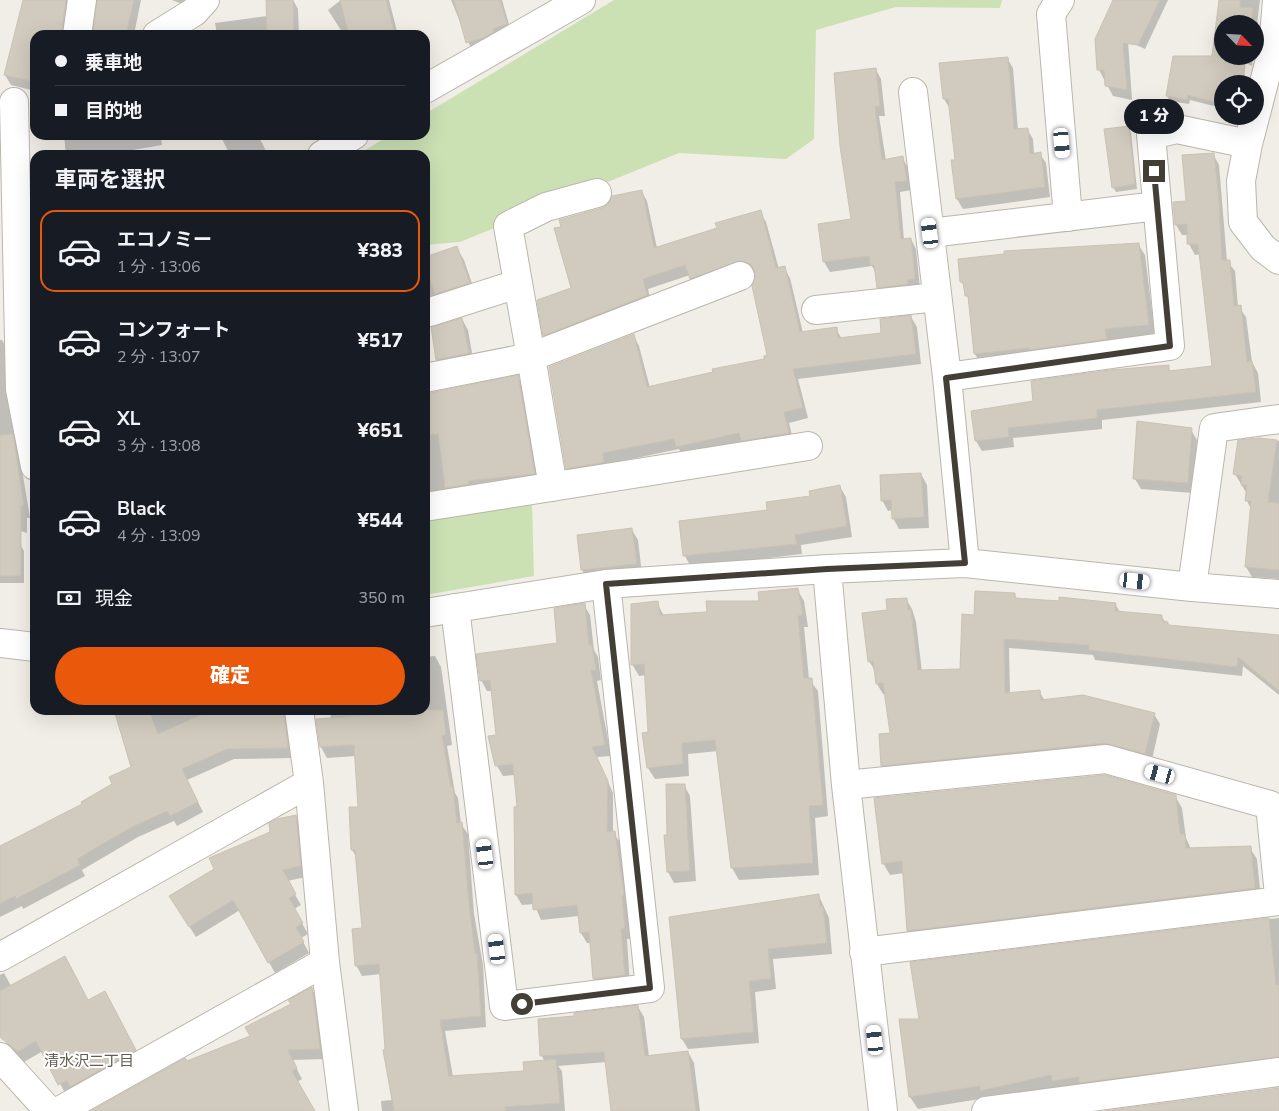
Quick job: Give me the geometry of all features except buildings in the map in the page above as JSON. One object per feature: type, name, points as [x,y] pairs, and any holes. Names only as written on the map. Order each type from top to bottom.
[{"type":"street","points":[[78,30],[82,0]]},
{"type":"street","points":[[165,30],[194,12],[205,0]]},
{"type":"street","points":[[430,86],[582,0]]},
{"type":"street","points":[[1060,0],[1051,14],[1068,216]]},
{"type":"street","points":[[1278,0],[1273,48],[1248,144],[1241,181],[1243,222],[1263,248],[1279,260]]},
{"type":"street","points":[[913,92],[965,563]]},
{"type":"street","points":[[16,99],[27,227],[27,386],[30,416]]},
{"type":"street","points":[[946,378],[1170,346],[1151,135],[1177,129],[1248,144]]},
{"type":"street","points":[[330,150],[346,140]]},
{"type":"street","points":[[554,487],[508,226],[546,207],[597,193]]},
{"type":"street","points":[[930,233],[1157,206]]},
{"type":"street","points":[[430,377],[532,357],[740,276]]},
{"type":"street","points":[[430,312],[517,284]]},
{"type":"street","points":[[816,310],[937,297]]},
{"type":"street","points":[[1192,587],[1214,428],[1279,419]]},
{"type":"street","points":[[430,506],[808,446]]},
{"type":"street","points":[[430,612],[606,584],[827,569],[965,563],[1192,587],[1279,594]]},
{"type":"street","points":[[827,569],[846,785],[883,1111]]},
{"type":"street","points":[[455,608],[504,1006],[650,988],[606,584]]},
{"type":"street","points":[[0,643],[30,646]]},
{"type":"street","points":[[300,715],[309,783],[325,962],[344,1111]]},
{"type":"street","points":[[846,785],[1106,759],[1270,805],[1279,895]]},
{"type":"street","points":[[0,957],[309,783]]},
{"type":"street","points":[[864,952],[1279,902]]},
{"type":"street","points":[[59,1111],[325,962]]},
{"type":"street","points":[[0,1057],[50,1111]]},
{"type":"street","points":[[986,1111],[1279,1072]]},
{"type":"green space","points":[[614,0],[1002,0],[1000,8],[896,7],[816,30],[814,139],[786,159],[679,153],[460,242],[430,245],[430,150],[365,150],[382,140],[430,140],[430,111]]},
{"type":"green space","points":[[532,502],[534,576],[430,594],[430,519]]},
{"type":"district","name":"清水沢二丁目","points":[[89,1061]]},
{"type":"route","points":[[522,1004],[650,988],[606,584],[827,569],[965,563],[946,378],[1170,346],[1154,171]]}]
